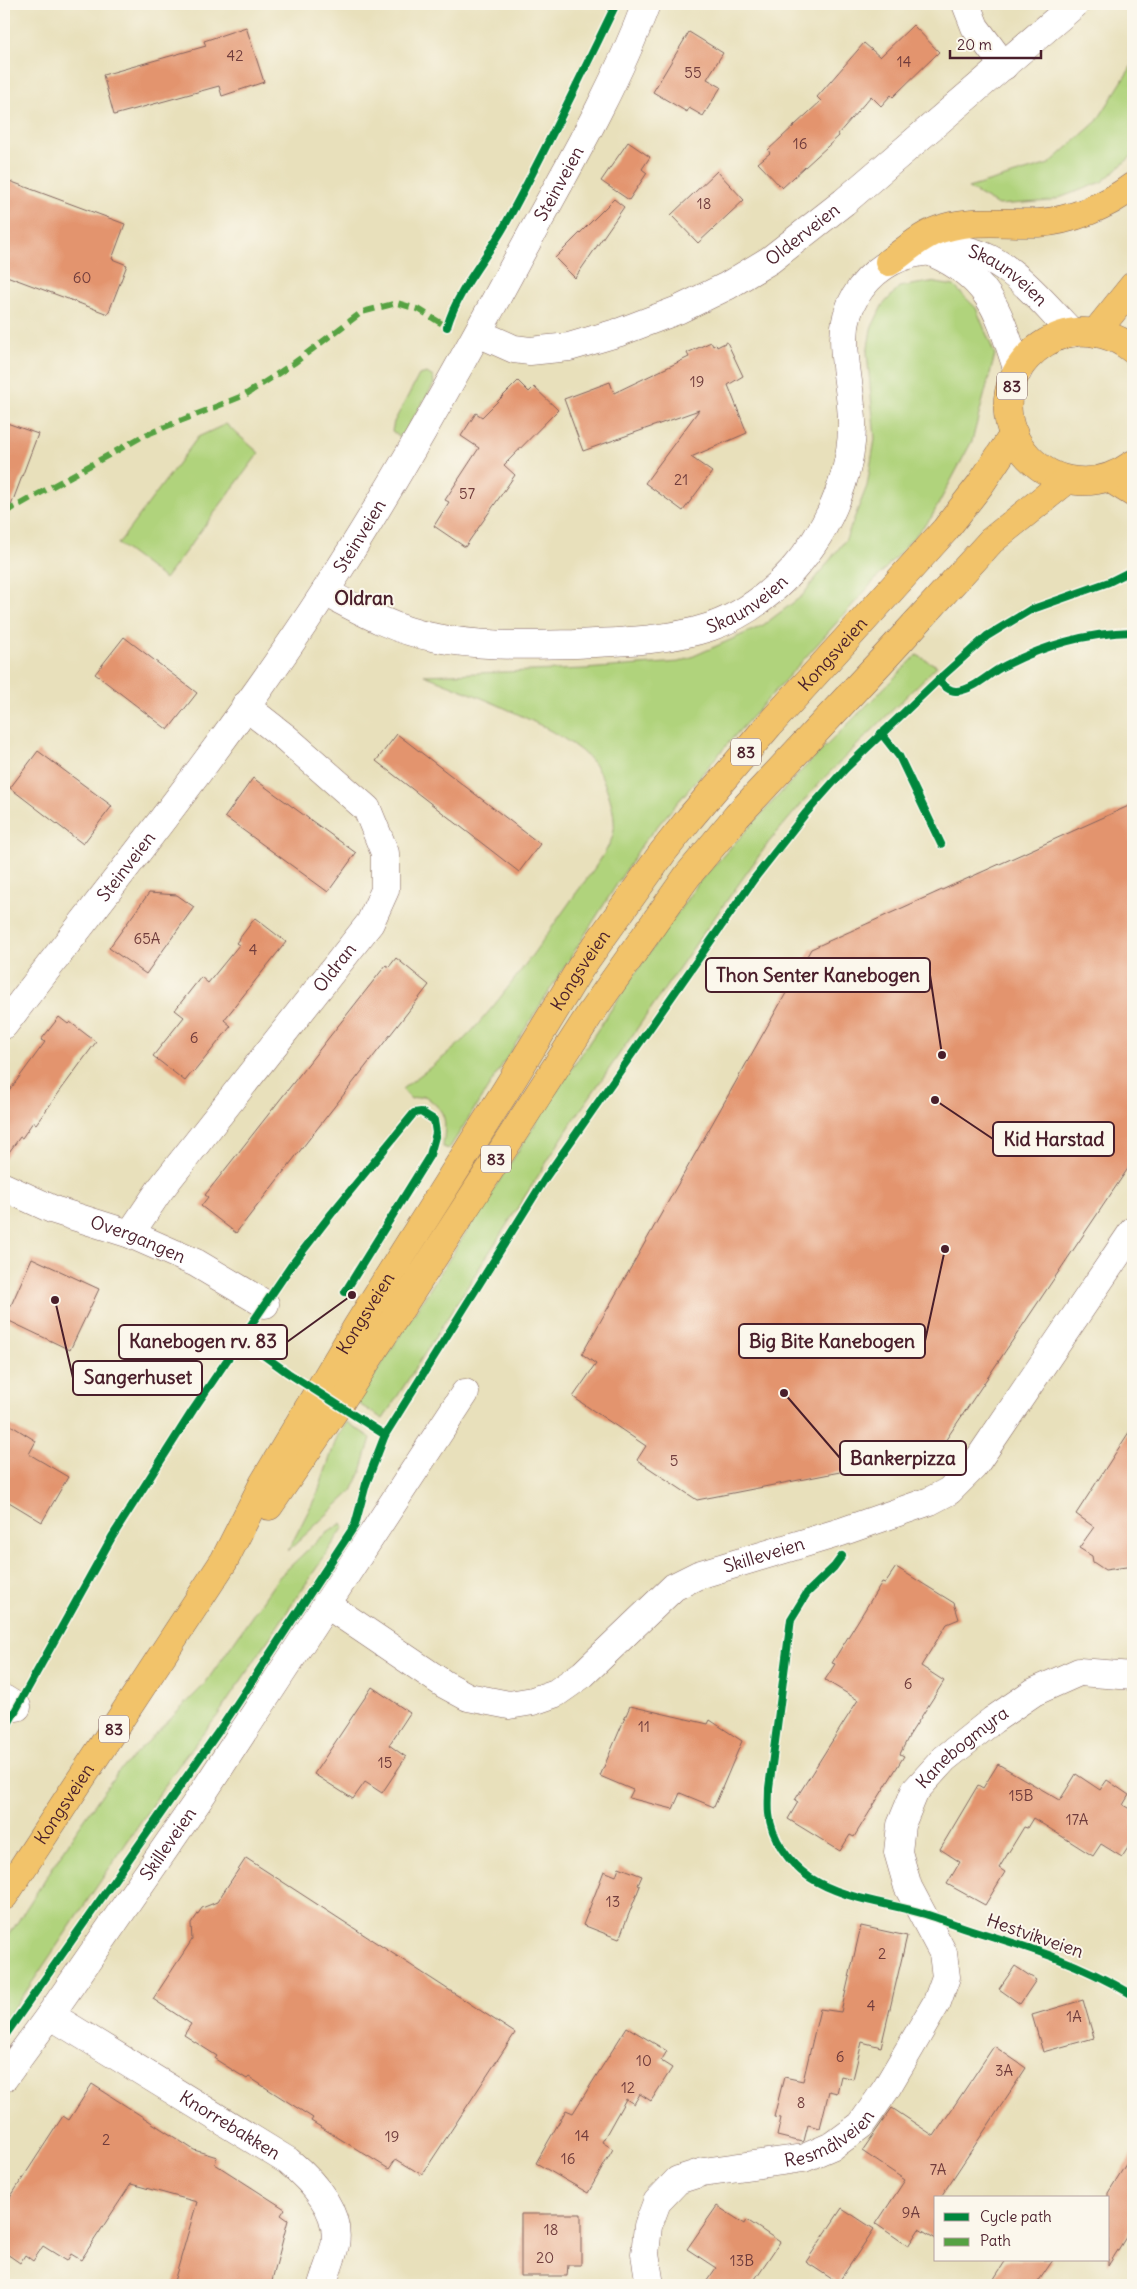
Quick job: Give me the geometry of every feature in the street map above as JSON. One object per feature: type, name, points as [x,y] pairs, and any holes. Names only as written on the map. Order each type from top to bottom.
[{"type":"main road","points":[[889,262],[920,240],[942,228],[970,222],[1040,222],[1073,216],[1102,205],[1133,186]]},
{"type":"main road","points":[[1084,333],[1133,286]]},
{"type":"main road","points":[[1084,333],[1118,340],[1133,350]]},
{"type":"main road","name":"83","points":[[1084,333],[1061,335],[1041,345],[1018,370],[1010,395],[1010,421],[1014,434],[1020,447],[1040,468],[1067,480],[1081,482],[1109,478],[1133,464]]},
{"type":"main road","name":"Kongsveien","points":[[224,1561],[263,1484],[358,1325],[506,1090],[580,966],[662,852],[715,788],[945,530],[980,485],[1014,434]]},
{"type":"main road","points":[[1109,478],[1133,493]]},
{"type":"main road","name":"Kongsveien","points":[[4,1896],[224,1561],[276,1497],[343,1398],[584,1022],[694,867],[737,816],[991,541],[1067,480]]},
{"type":"street","name":"Steinveien","points":[[4,1025],[199,770],[325,592],[391,487],[478,333],[606,97],[646,4]]},
{"type":"street","points":[[966,4],[975,26],[1004,66]]},
{"type":"street","name":"Olderveien","points":[[478,333],[514,349],[530,351],[569,347],[620,332],[678,310],[727,286],[770,260],[837,208],[1075,4]]},
{"type":"street","name":"Skaunveien","points":[[325,592],[389,624],[430,637],[482,644],[526,645],[616,642],[672,635],[709,627],[730,618],[757,602],[782,581],[801,561],[821,532],[833,509],[843,483],[849,459],[852,434],[852,408],[845,364],[845,318],[854,298],[877,271],[889,262],[908,254],[954,249],[977,254],[1001,266],[1084,333]]},
{"type":"street","name":"Skaunveien","points":[[929,251],[951,261],[971,275],[984,289],[999,312],[1018,370]]},
{"type":"street","name":"Oldran","points":[[130,1234],[160,1192],[370,923],[385,890],[385,853],[367,809],[294,744],[245,706]]},
{"type":"street","name":"Overgangen","points":[[4,1187],[54,1210],[130,1234],[196,1263],[265,1304]]},
{"type":"street","name":"Skilleveien","points":[[326,1604],[444,1684],[468,1697],[509,1705],[532,1701],[556,1693],[583,1674],[674,1587],[690,1579],[930,1502],[949,1490],[974,1466],[1133,1231]]},
{"type":"street","name":"Skilleveien","points":[[4,2078],[50,2015],[214,1778],[465,1394]]},
{"type":"street","name":"Kanebogmyra","points":[[923,1913],[908,1887],[898,1852],[901,1825],[916,1791],[921,1785],[951,1753],[993,1720],[1034,1692],[1080,1672],[1133,1676]]},
{"type":"street","name":"Resmålveien","points":[[650,2285],[645,2254],[648,2226],[657,2202],[678,2180],[703,2172],[804,2158],[834,2144],[861,2125],[886,2089],[937,2002],[946,1976],[943,1953],[923,1913]]},
{"type":"street","name":"Knorrebakken","points":[[50,2015],[288,2161],[309,2179],[325,2202],[332,2220],[335,2243],[322,2285]]},
{"type":"green space","points":[[1133,64],[1133,155],[1102,182],[1051,201],[998,205],[968,188],[1049,164],[1097,121]]},
{"type":"green space","points":[[930,282],[954,286],[976,308],[995,355],[972,441],[931,518],[731,740],[643,843],[449,1149],[443,1147],[445,1123],[442,1112],[425,1096],[411,1099],[402,1089],[456,1047],[499,999],[601,859],[613,835],[614,818],[610,798],[603,779],[594,764],[581,751],[540,725],[424,675],[585,669],[680,662],[762,626],[802,596],[846,539],[867,486],[875,439],[867,353],[871,329],[882,306],[899,287]]},
{"type":"green space","points":[[427,373],[433,377],[434,384],[401,438],[392,431],[394,422],[419,375]]},
{"type":"green space","points":[[226,424],[259,453],[165,579],[118,544],[198,437]]},
{"type":"green space","points":[[917,655],[937,666],[820,782],[769,842],[573,1121],[383,1419],[357,1403],[547,1106],[632,978],[699,882],[799,773]]},
{"type":"green space","points":[[347,1422],[371,1438],[361,1472],[352,1491],[288,1551],[318,1492],[337,1437]]},
{"type":"green space","points":[[342,1523],[344,1527],[218,1715],[183,1759],[23,1996],[4,2021],[4,1943],[76,1831],[116,1774],[204,1685],[279,1577],[320,1538]]},
{"type":"building","points":[[913,25],[939,52],[893,97],[891,95],[881,106],[871,96],[838,134],[839,136],[782,188],[758,163],[770,153],[768,150],[821,101],[817,97],[864,43],[880,57]]},
{"type":"building","points":[[246,27],[264,82],[222,96],[219,86],[114,115],[103,75],[206,46],[204,41]]},
{"type":"building","points":[[689,32],[723,53],[707,79],[721,87],[703,116],[689,108],[687,112],[653,92]]},
{"type":"building","points":[[628,142],[650,157],[642,169],[647,173],[629,200],[601,181]]},
{"type":"building","points":[[717,171],[744,200],[698,243],[671,215]]},
{"type":"building","points":[[4,179],[125,224],[112,259],[127,265],[108,314],[4,275]]},
{"type":"building","points":[[614,199],[624,207],[575,278],[555,258]]},
{"type":"building","points":[[711,342],[713,346],[716,344],[717,347],[727,342],[743,376],[728,385],[747,433],[691,457],[712,472],[683,511],[645,483],[699,410],[583,451],[564,399],[610,382],[614,393],[689,357],[687,353]]},
{"type":"building","points":[[518,381],[529,392],[534,387],[558,410],[504,465],[515,475],[465,547],[434,526],[449,502],[445,500],[479,448],[461,436],[476,413],[482,417]]},
{"type":"building","points":[[4,422],[38,434],[6,519],[4,518]]},
{"type":"building","points":[[124,637],[197,693],[168,730],[95,674]]},
{"type":"building","points":[[397,734],[540,844],[519,872],[376,761]]},
{"type":"building","points":[[38,751],[112,806],[83,844],[10,788]]},
{"type":"building","points":[[253,778],[356,853],[328,892],[225,817]]},
{"type":"building","points":[[1133,804],[1133,1161],[937,1453],[697,1500],[637,1460],[646,1446],[573,1397],[596,1364],[582,1354],[811,949]]},
{"type":"building","points":[[149,893],[177,895],[194,907],[146,974],[109,948]]},
{"type":"building","points":[[255,918],[286,942],[224,1020],[231,1026],[185,1081],[153,1056],[184,1017],[175,1010],[201,977],[208,983],[239,945],[236,943]]},
{"type":"building","points":[[396,958],[429,985],[236,1233],[201,1206],[208,1197],[205,1195],[386,965],[389,967]]},
{"type":"building","points":[[59,1017],[68,1024],[70,1022],[96,1042],[36,1124],[33,1122],[4,1159],[4,1098],[45,1042],[41,1040]]},
{"type":"building","points":[[32,1258],[99,1289],[70,1350],[5,1319]]},
{"type":"building","points":[[4,1421],[36,1441],[29,1454],[68,1477],[42,1522],[4,1499]]},
{"type":"building","points":[[1133,1426],[1133,1566],[1105,1570],[1093,1562],[1092,1556],[1079,1548],[1094,1527],[1076,1514]]},
{"type":"building","points":[[896,1567],[954,1603],[959,1619],[947,1624],[921,1666],[944,1681],[909,1736],[900,1754],[904,1756],[854,1837],[850,1835],[840,1851],[788,1819],[798,1802],[795,1800],[858,1700],[825,1680],[835,1664],[832,1663],[882,1582],[885,1583]]},
{"type":"building","points":[[372,1687],[410,1713],[389,1745],[406,1757],[382,1793],[365,1782],[353,1799],[314,1774]]},
{"type":"building","points":[[630,1706],[708,1724],[710,1720],[742,1741],[714,1807],[680,1793],[673,1809],[629,1798],[633,1790],[600,1776]]},
{"type":"building","points":[[998,1764],[1060,1800],[1076,1774],[1100,1790],[1107,1780],[1129,1795],[1123,1805],[1133,1811],[1133,1840],[1122,1857],[1101,1844],[1093,1856],[1033,1818],[1027,1828],[1024,1827],[999,1868],[1005,1872],[985,1905],[947,1884],[960,1862],[940,1849],[978,1785],[983,1788]]},
{"type":"building","points":[[246,1858],[515,2033],[422,2175],[396,2159],[389,2169],[311,2121],[313,2118],[249,2077],[247,2079],[215,2059],[217,2056],[184,2035],[191,2024],[153,1999],[192,1940],[191,1924],[202,1908],[217,1902]]},
{"type":"building","points":[[619,1867],[642,1876],[638,1885],[640,1886],[619,1939],[583,1925],[604,1871],[616,1876]]},
{"type":"building","points":[[861,1926],[907,1936],[881,2047],[862,2042],[853,2079],[841,2076],[837,2093],[829,2091],[820,2128],[808,2125],[804,2141],[802,2142],[777,2136],[781,2118],[774,2117],[784,2077],[803,2081],[820,2009],[841,2012]]},
{"type":"building","points":[[1015,1966],[1036,1980],[1020,2004],[999,1989]]},
{"type":"building","points":[[1083,2000],[1094,2038],[1043,2052],[1032,2015]]},
{"type":"building","points":[[627,2027],[667,2051],[661,2061],[672,2068],[651,2101],[640,2094],[634,2104],[626,2099],[602,2142],[613,2149],[588,2193],[536,2163],[566,2110],[573,2113]]},
{"type":"building","points":[[994,2046],[1026,2068],[941,2196],[934,2196],[934,2238],[919,2229],[908,2246],[876,2224],[905,2180],[862,2151],[892,2108],[934,2136]]},
{"type":"building","points":[[92,2084],[194,2150],[217,2157],[215,2164],[285,2209],[281,2215],[288,2220],[271,2285],[173,2285],[197,2202],[131,2184],[81,2260],[71,2254],[67,2261],[43,2246],[33,2261],[25,2255],[20,2263],[4,2252],[4,2207],[63,2116],[69,2120]]},
{"type":"building","points":[[1133,2153],[1133,2226],[1108,2266],[1108,2262],[1110,2262],[1110,2196],[1108,2196],[1108,2193]]},
{"type":"building","points":[[717,2206],[745,2224],[747,2220],[780,2242],[751,2285],[704,2285],[716,2268],[687,2249]]},
{"type":"building","points":[[842,2208],[874,2229],[838,2283],[806,2262]]},
{"type":"building","points":[[521,2214],[581,2214],[581,2265],[568,2265],[567,2276],[521,2276]]},
{"type":"building","points":[[1005,2262],[1052,2262],[1036,2285],[990,2285]]},
{"type":"marked path","points":[[4,513],[145,435],[245,395],[294,363],[362,312],[397,303],[420,310],[447,327]]},
{"type":"cycle path","points":[[447,327],[465,287],[498,238],[520,198],[616,4]]},
{"type":"cycle path","points":[[4,2037],[223,1725],[355,1525],[366,1484],[385,1435],[546,1177],[754,879],[805,814],[845,769],[987,636],[1030,610],[1109,582],[1133,570]]},
{"type":"cycle path","points":[[938,680],[947,688],[957,691],[963,690],[998,669],[1051,646],[1099,635],[1133,632]]},
{"type":"cycle path","points":[[881,733],[899,756],[941,844]]},
{"type":"cycle path","points":[[4,1731],[112,1537],[193,1410],[291,1266],[414,1113],[421,1112],[434,1120],[436,1133],[430,1155],[345,1292]]},
{"type":"cycle path","points":[[241,1339],[288,1373],[385,1435]]},
{"type":"cycle path","name":"Hestvikveien","points":[[842,1556],[834,1567],[807,1593],[791,1619],[769,1788],[770,1823],[782,1849],[795,1865],[809,1877],[836,1891],[925,1914],[1037,1951],[1075,1965],[1133,1995]]},
{"type":"place","name":"Thon Senter Kanebogen","points":[[942,1055]]},
{"type":"place","name":"Kid Harstad","points":[[935,1100]]},
{"type":"place","name":"Big Bite Kanebogen","points":[[945,1249]]},
{"type":"place","name":"Kanebogen rv. 83","points":[[352,1295]]},
{"type":"place","name":"Sangerhuset","points":[[55,1300]]},
{"type":"place","name":"Bankerpizza","points":[[784,1393]]},
{"type":"district","name":"Oldran","points":[[364,598]]}]
